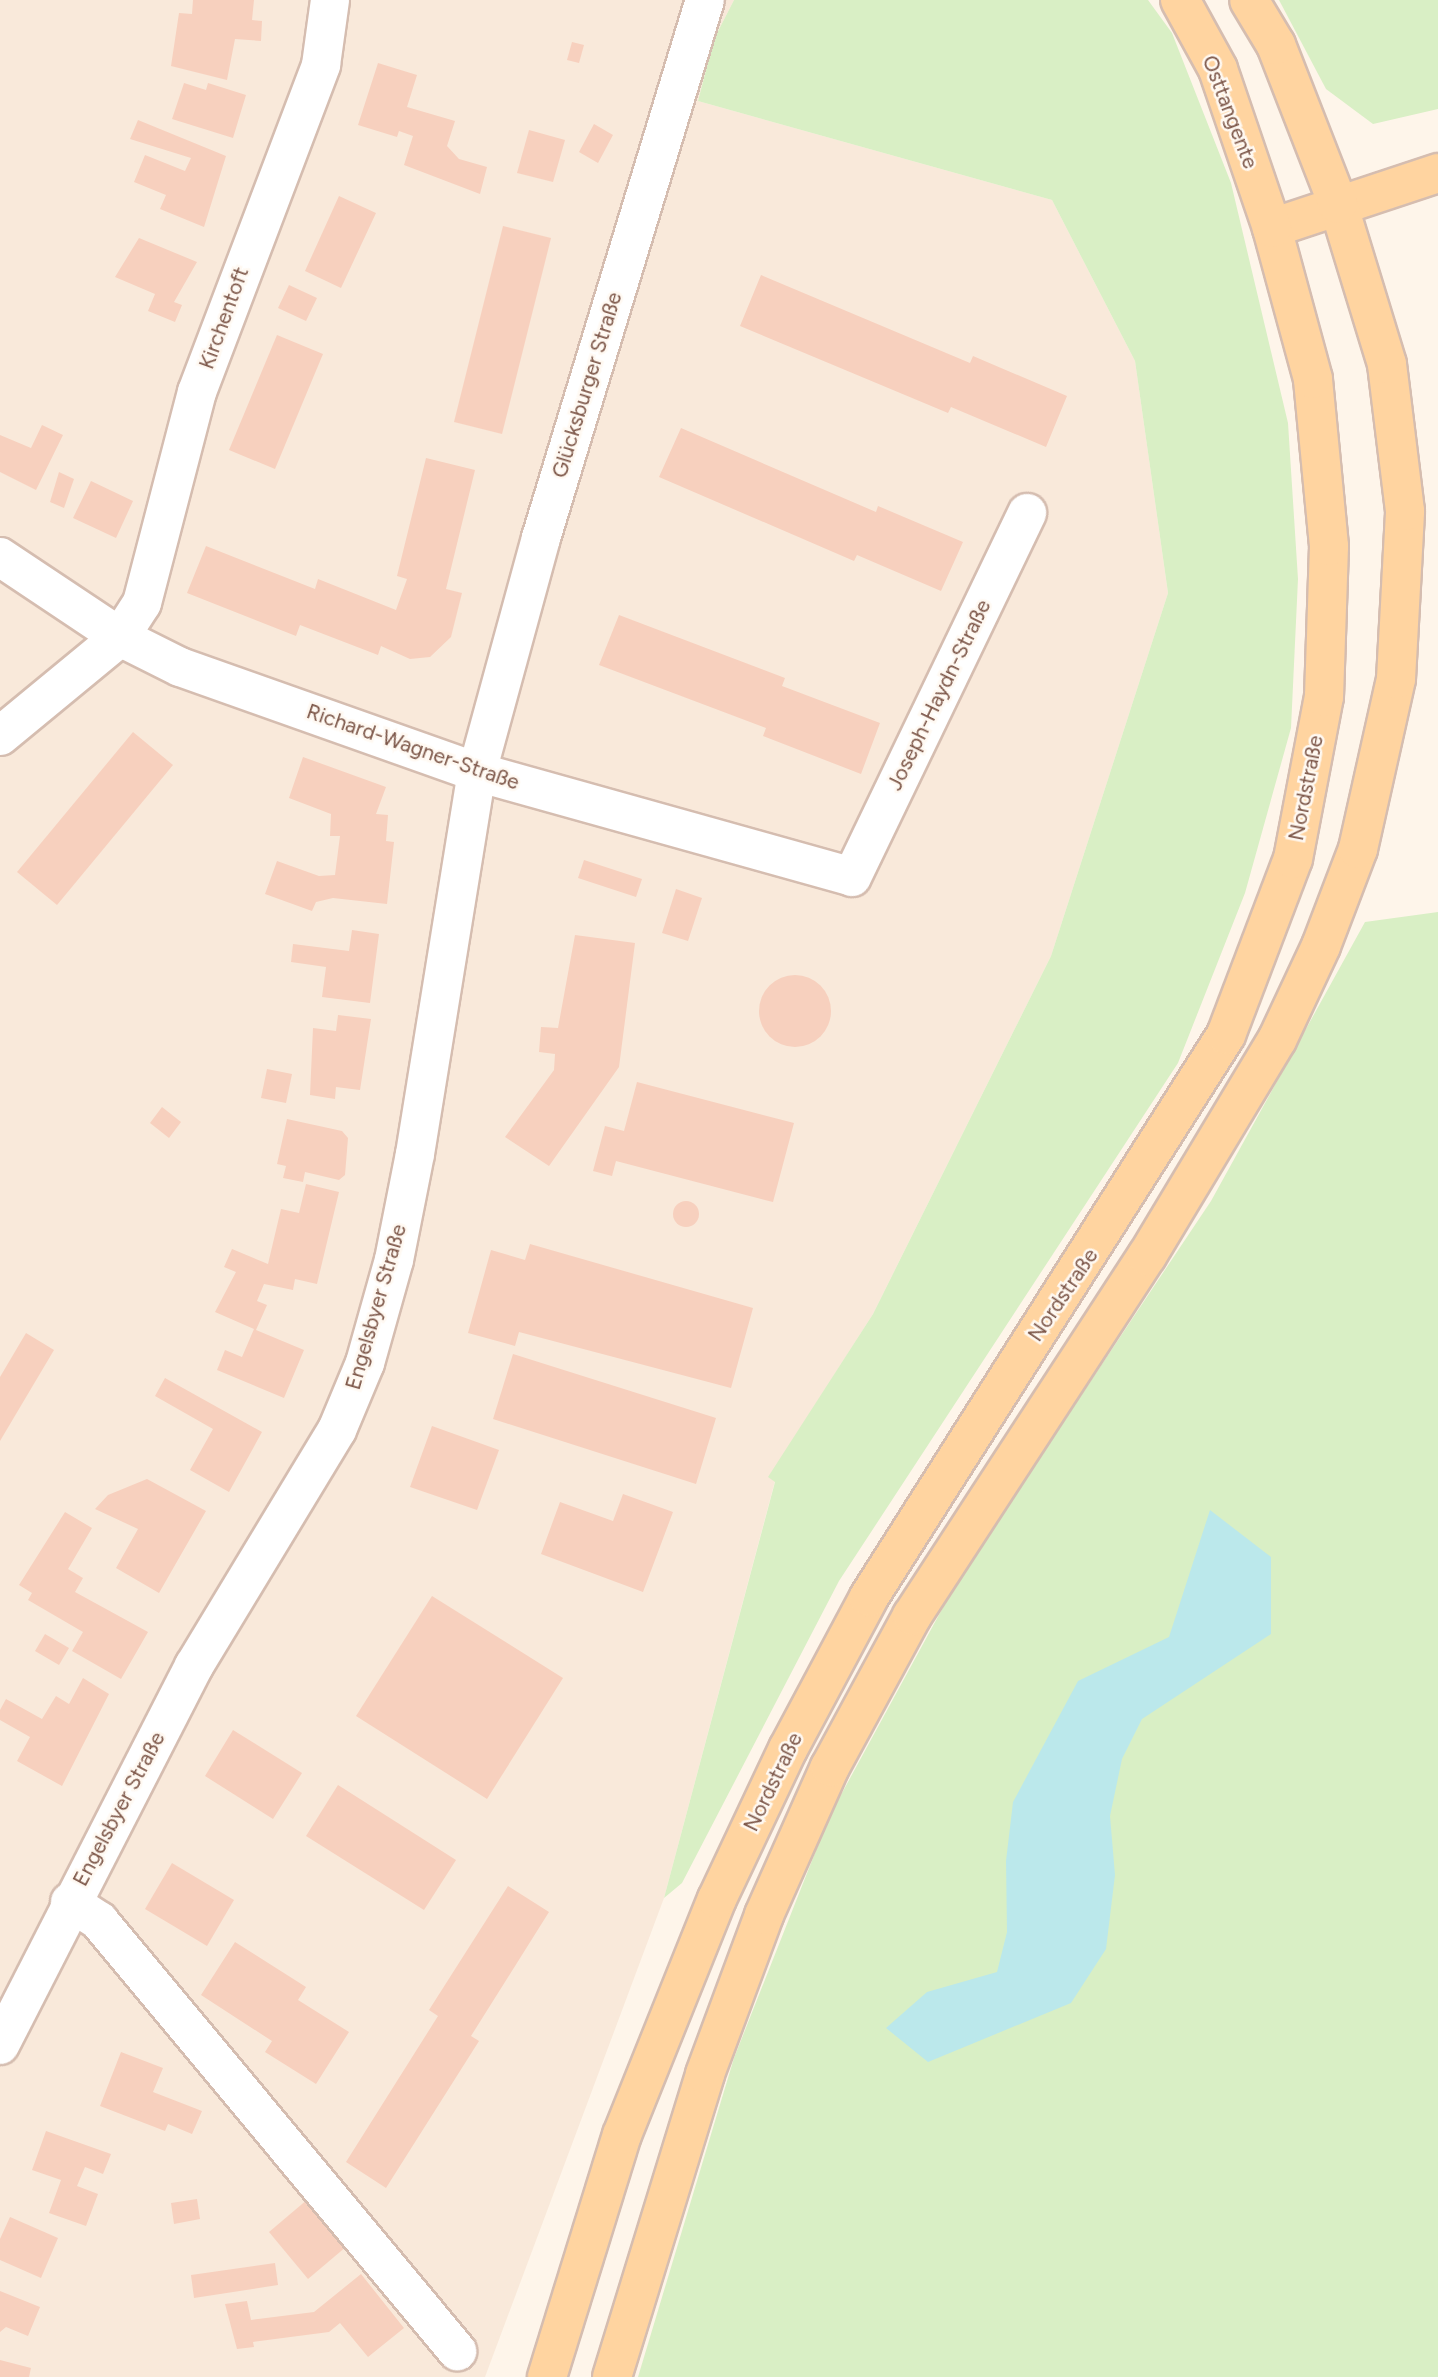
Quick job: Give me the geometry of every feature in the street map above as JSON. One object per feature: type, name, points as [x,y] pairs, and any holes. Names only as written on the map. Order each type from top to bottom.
[{"type":"main road","name":"Osttangente","points":[[1180,0],[1218,69],[1272,229]]},
{"type":"main road","points":[[612,2377],[705,2074],[764,1915],[830,1767],[912,1616],[1147,1256],[1276,1040],[1321,946],[1358,849],[1396,679],[1405,511],[1387,364],[1338,204],[1276,45],[1249,0]]},
{"type":"main road","points":[[1272,229],[1338,204],[1438,173]]},
{"type":"main road","name":"Nordstraße","points":[[547,2377],[622,2135],[717,1899],[788,1749],[877,1585],[1226,1035],[1293,859],[1324,697],[1329,546],[1313,379],[1272,229]]},
{"type":"street","name":"Kirchentoft","points":[[0,736],[120,637],[142,603],[197,392],[321,65],[330,0]]},
{"type":"street","name":"Glücksburger Straße","points":[[477,772],[541,538],[705,0]]},
{"type":"street","name":"Joseph-Haydn-Straße","points":[[852,877],[1027,513]]},
{"type":"street","name":"Richard-Wagner-Straße","points":[[0,556],[120,637],[180,667],[477,772],[852,877]]},
{"type":"street","name":"Engelsbyer Straße","points":[[0,2045],[70,1902],[194,1667],[337,1430],[365,1363],[412,1168],[477,772]]},
{"type":"street","name":"Engelsbyer Straße","points":[[70,1902],[99,1921],[457,2351]]},
{"type":"shaded area","points":[[0,0],[734,0],[714,39],[698,101],[1052,200],[1135,361],[1168,593],[1051,956],[873,1314],[769,1477],[775,1481],[664,1898],[485,2377],[0,2377]]},
{"type":"green space","points":[[734,0],[1148,0],[1172,33],[1231,183],[1288,423],[1298,579],[1291,728],[1245,893],[1178,1063],[839,1581],[682,1883],[664,1898],[775,1482],[768,1477],[873,1314],[1051,956],[1168,593],[1135,361],[1052,200],[698,101],[714,39]]},
{"type":"green space","points":[[1279,0],[1438,0],[1438,109],[1373,124],[1326,89]]},
{"type":"green space","points":[[1438,912],[1438,2377],[638,2377],[734,2058],[830,1815],[959,1578],[1211,1201],[1365,922]]},
{"type":"water","points":[[1210,1510],[1271,1557],[1271,1634],[1142,1719],[1122,1759],[1110,1816],[1115,1875],[1106,1949],[1071,2003],[928,2062],[886,2028],[927,1992],[997,1972],[1007,1932],[1006,1861],[1013,1802],[1078,1681],[1169,1637]]},
{"type":"building","points":[[193,0],[254,0],[252,20],[262,21],[261,41],[235,39],[227,80],[171,66],[179,13],[192,14]]},
{"type":"building","points":[[572,42],[584,45],[579,63],[567,60]]},
{"type":"building","points":[[378,63],[417,75],[407,107],[455,121],[447,146],[459,159],[487,167],[480,194],[404,165],[413,136],[399,131],[397,137],[358,125]]},
{"type":"building","points":[[184,83],[206,90],[208,83],[246,95],[233,138],[172,119]]},
{"type":"building","points":[[138,120],[226,156],[204,227],[160,209],[166,195],[134,182],[145,155],[185,171],[191,158],[130,139]]},
{"type":"building","points":[[594,124],[613,135],[598,163],[579,152]]},
{"type":"building","points":[[529,130],[565,140],[553,182],[517,173]]},
{"type":"building","points":[[339,196],[376,213],[341,288],[305,271]]},
{"type":"building","points":[[503,226],[551,238],[502,434],[454,422]]},
{"type":"building","points":[[139,238],[197,262],[174,302],[182,305],[175,322],[148,311],[155,294],[115,277]]},
{"type":"building","points":[[761,275],[970,363],[973,356],[1067,396],[1046,447],[951,407],[948,413],[740,326]]},
{"type":"building","points":[[289,285],[317,298],[306,321],[278,308]]},
{"type":"building","points":[[277,335],[323,354],[275,469],[229,450]]},
{"type":"building","points":[[42,425],[63,435],[36,490],[0,472],[0,435],[31,448]]},
{"type":"building","points":[[681,428],[876,512],[878,506],[963,542],[941,591],[857,555],[854,561],[659,477]]},
{"type":"building","points":[[426,458],[475,470],[446,589],[462,593],[451,637],[430,657],[410,659],[381,646],[378,655],[300,625],[296,636],[187,593],[206,546],[315,589],[318,579],[396,610],[407,579],[397,576]]},
{"type":"building","points":[[59,472],[74,479],[64,508],[50,502]]},
{"type":"building","points":[[91,481],[133,501],[116,538],[73,518]]},
{"type":"building","points":[[619,615],[785,678],[782,686],[880,723],[861,774],[763,736],[766,728],[599,665]]},
{"type":"building","points":[[133,732],[173,765],[57,905],[17,872]]},
{"type":"building","points":[[303,757],[386,787],[376,814],[388,815],[386,841],[394,842],[387,904],[333,898],[316,902],[312,911],[265,894],[277,861],[319,876],[335,875],[340,836],[330,836],[331,814],[289,798]]},
{"type":"building","points":[[584,860],[642,879],[636,897],[578,878]]},
{"type":"building","points":[[676,889],[702,898],[688,941],[662,933]]},
{"type":"building","points":[[352,930],[379,934],[370,1003],[322,997],[326,967],[291,962],[293,944],[349,951]]},
{"type":"building","points":[[575,935],[635,943],[619,1067],[549,1166],[505,1137],[554,1070],[555,1054],[539,1052],[541,1027],[558,1028]]},
{"type":"building","points":[[802,975],[821,985],[829,997],[829,1025],[821,1037],[809,1045],[788,1047],[769,1037],[761,1025],[759,1004],[769,985],[781,977]]},
{"type":"building","points":[[338,1015],[371,1019],[360,1090],[336,1087],[335,1099],[310,1095],[313,1028],[336,1031]]},
{"type":"building","points":[[267,1069],[292,1074],[286,1103],[261,1098]]},
{"type":"building","points":[[637,1082],[794,1123],[773,1202],[616,1161],[612,1176],[593,1171],[605,1126],[624,1131]]},
{"type":"building","points":[[162,1107],[181,1122],[169,1138],[150,1123]]},
{"type":"building","points":[[287,1119],[342,1131],[348,1138],[345,1175],[339,1180],[305,1172],[303,1182],[283,1178],[286,1166],[277,1164]]},
{"type":"building","points":[[306,1184],[339,1192],[317,1284],[295,1279],[293,1290],[264,1284],[257,1301],[267,1305],[256,1330],[304,1350],[284,1398],[217,1370],[225,1350],[242,1357],[254,1329],[215,1312],[236,1272],[224,1267],[232,1249],[268,1264],[281,1209],[299,1213]]},
{"type":"building","points":[[686,1201],[695,1205],[699,1214],[695,1223],[686,1227],[677,1223],[673,1214],[677,1205]]},
{"type":"building","points":[[530,1244],[753,1308],[731,1388],[519,1332],[515,1346],[468,1333],[491,1250],[525,1260]]},
{"type":"building","points":[[26,1333],[54,1350],[0,1441],[0,1377]]},
{"type":"building","points":[[513,1354],[716,1418],[696,1484],[493,1419]]},
{"type":"building","points":[[165,1378],[262,1432],[229,1492],[190,1470],[213,1429],[155,1396]]},
{"type":"building","points":[[432,1426],[499,1450],[477,1510],[410,1487]]},
{"type":"building","points":[[147,1479],[206,1511],[159,1593],[116,1568],[138,1529],[95,1509],[108,1495]]},
{"type":"building","points":[[623,1494],[673,1512],[643,1592],[541,1554],[560,1502],[613,1521]]},
{"type":"building","points":[[65,1512],[92,1528],[68,1569],[83,1578],[75,1592],[148,1632],[121,1679],[72,1651],[83,1632],[28,1600],[32,1593],[19,1585]]},
{"type":"building","points":[[432,1596],[563,1678],[487,1799],[356,1716]]},
{"type":"building","points":[[45,1634],[69,1648],[59,1665],[35,1651]]},
{"type":"building","points":[[83,1678],[109,1694],[62,1786],[17,1761],[30,1737],[0,1720],[0,1710],[6,1699],[42,1719],[56,1696],[69,1704]]},
{"type":"building","points":[[233,1730],[302,1773],[273,1819],[205,1776]]},
{"type":"building","points":[[338,1785],[456,1860],[424,1910],[306,1836]]},
{"type":"building","points":[[172,1863],[234,1900],[207,1946],[145,1909]]},
{"type":"building","points":[[508,1886],[549,1912],[471,2036],[479,2041],[386,2188],[346,2162],[438,2016],[429,2010]]},
{"type":"building","points":[[235,1942],[306,1987],[298,2000],[349,2032],[316,2084],[265,2052],[272,2041],[201,1995]]},
{"type":"building","points":[[121,2052],[163,2068],[153,2092],[202,2111],[192,2134],[168,2124],[165,2131],[100,2106]]},
{"type":"building","points":[[46,2131],[111,2154],[103,2174],[85,2167],[77,2186],[98,2194],[86,2226],[49,2213],[61,2180],[32,2170]]},
{"type":"building","points":[[197,2199],[200,2219],[174,2224],[171,2203]]},
{"type":"building","points":[[308,2199],[347,2246],[308,2279],[269,2232]]},
{"type":"building","points":[[10,2217],[58,2238],[41,2278],[0,2260],[0,2239]]},
{"type":"building","points":[[275,2263],[278,2285],[194,2298],[191,2275]]},
{"type":"building","points":[[361,2274],[404,2328],[368,2357],[340,2323],[329,2332],[253,2342],[254,2347],[237,2349],[225,2304],[247,2301],[251,2320],[314,2312]]},
{"type":"building","points":[[0,2291],[40,2307],[28,2336],[6,2327],[0,2332]]},
{"type":"building","points":[[0,2360],[31,2368],[29,2377],[0,2377]]}]
